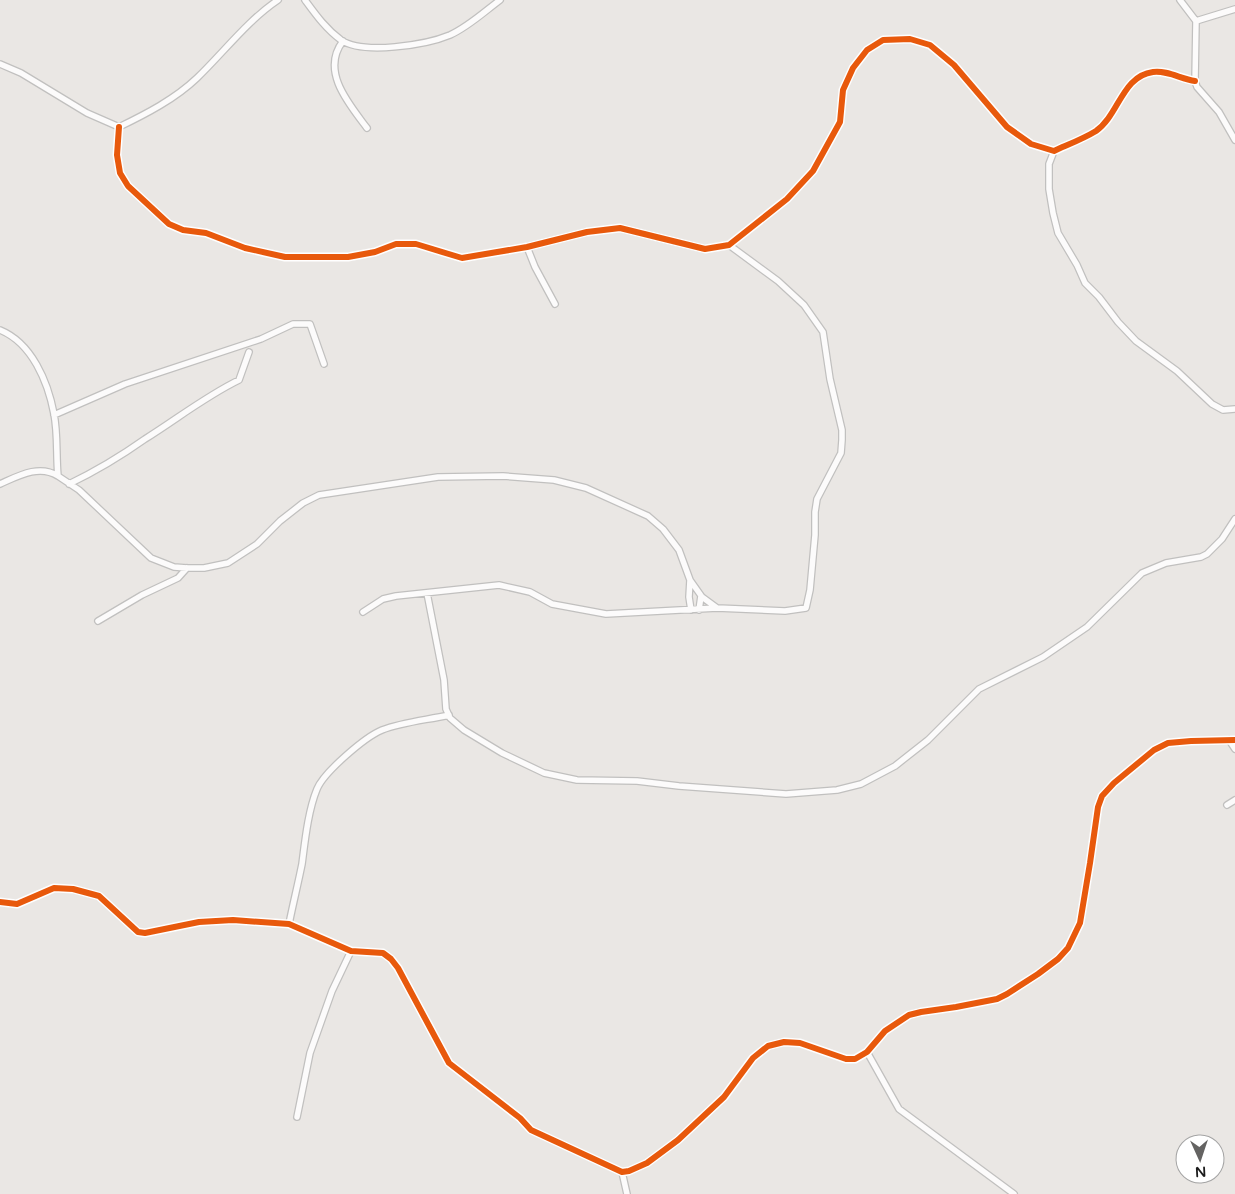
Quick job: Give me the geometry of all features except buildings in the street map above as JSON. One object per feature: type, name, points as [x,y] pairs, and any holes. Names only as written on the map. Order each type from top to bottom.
[{"type":"street","points":[[119,127],[149,112],[182,90],[248,24],[278,0]]},
{"type":"street","points":[[305,0],[329,30],[343,41],[360,47],[377,49],[439,39],[451,35],[500,0]]},
{"type":"street","points":[[1180,0],[1196,21],[1195,81],[1197,87],[1219,112],[1235,140]]},
{"type":"street","points":[[1196,21],[1235,9]]},
{"type":"street","points":[[119,127],[117,155],[120,173],[128,186],[169,224],[183,230],[206,233],[245,248],[285,257],[348,257],[375,252],[396,244],[416,244],[462,258],[527,247],[588,232],[620,228],[705,249],[729,245],[787,199],[813,171],[840,122],[843,90],[853,68],[867,50],[883,40],[910,39],[930,45],[954,65],[1007,127],[1031,144],[1054,151],[1095,131],[1105,123],[1126,90],[1139,77],[1153,72],[1161,72],[1195,81]]},
{"type":"street","points":[[343,41],[338,48],[334,67],[338,83],[347,100],[367,128]]},
{"type":"street","points":[[0,64],[21,73],[87,113],[119,127]]},
{"type":"street","points":[[1054,151],[1049,164],[1049,181],[1058,233],[1078,265],[1085,283],[1136,341],[1177,372],[1212,404],[1223,410],[1235,409]]},
{"type":"street","points":[[363,612],[383,599],[427,592],[499,585],[530,592],[552,604],[606,614],[699,610],[703,608],[784,611],[806,608],[810,590],[817,499],[841,454],[842,440],[842,430],[830,379],[823,332],[804,305],[778,281],[729,245]]},
{"type":"street","points":[[527,247],[535,267],[555,304]]},
{"type":"street","points":[[54,415],[125,384],[260,339],[293,324],[310,324],[324,364]]},
{"type":"street","points":[[0,330],[10,334],[24,345],[33,358],[43,380],[54,415],[58,476]]},
{"type":"street","points":[[69,484],[96,471],[216,391],[240,380],[249,352]]},
{"type":"street","points":[[0,484],[38,470],[50,471],[79,490],[151,558],[174,567],[204,568],[228,563],[257,544],[280,520],[303,503],[319,495],[438,477],[503,476],[554,480],[586,488],[648,516],[663,529],[679,550],[690,580],[701,596],[717,608]]},
{"type":"street","points":[[427,592],[446,692],[446,709],[449,716],[472,736],[502,753],[544,773],[566,779],[637,781],[786,794],[838,790],[861,784],[895,766],[928,740],[979,689],[1043,657],[1087,627],[1142,573],[1166,563],[1208,554],[1222,539],[1235,519]]},
{"type":"street","points":[[98,621],[142,596],[167,585],[178,578],[187,568]]},
{"type":"street","points":[[690,580],[690,610]]},
{"type":"street","points":[[699,610],[701,596]]},
{"type":"street","points":[[289,924],[300,875],[312,804],[317,788],[326,775],[361,742],[380,731],[403,724],[449,716]]},
{"type":"street","points":[[0,902],[17,904],[54,888],[73,889],[99,896],[133,929],[146,933],[199,922],[233,920],[289,924],[351,951],[383,953],[398,968],[449,1063],[520,1118],[531,1130],[622,1172],[633,1170],[647,1163],[678,1140],[724,1096],[753,1058],[768,1046],[784,1042],[800,1043],[846,1059],[855,1059],[867,1052],[885,1031],[909,1015],[997,998],[1015,989],[1053,963],[1068,948],[1080,923],[1098,807],[1102,796],[1114,783],[1160,747],[1176,742],[1232,740],[1235,749]]},
{"type":"street","points":[[1227,805],[1235,800]]},
{"type":"street","points":[[297,1117],[310,1053],[332,991],[351,951]]},
{"type":"street","points":[[867,1052],[899,1109],[1014,1194]]},
{"type":"street","points":[[622,1172],[627,1194]]},
{"type":"cycle path","points":[[119,127],[117,155],[120,173],[128,186],[169,224],[183,230],[206,233],[245,248],[285,257],[348,257],[375,252],[396,244],[416,244],[462,258],[527,247],[587,232],[620,228],[705,249],[729,245],[787,199],[813,171],[840,122],[843,90],[853,68],[867,50],[883,40],[910,39],[930,45],[954,65],[1007,127],[1031,144],[1054,151],[1096,131],[1110,116],[1127,88],[1143,75],[1153,72],[1164,72],[1195,81]]},
{"type":"cycle path","points":[[0,902],[17,904],[54,888],[73,889],[99,896],[138,932],[145,933],[199,922],[233,920],[289,924],[351,951],[383,953],[398,968],[449,1063],[520,1118],[531,1130],[622,1172],[647,1163],[678,1140],[724,1097],[753,1058],[768,1046],[784,1042],[800,1043],[846,1059],[855,1059],[867,1052],[885,1031],[909,1015],[997,999],[1038,974],[1058,959],[1068,948],[1080,923],[1098,807],[1102,796],[1114,783],[1154,750],[1168,743],[1235,740]]}]
